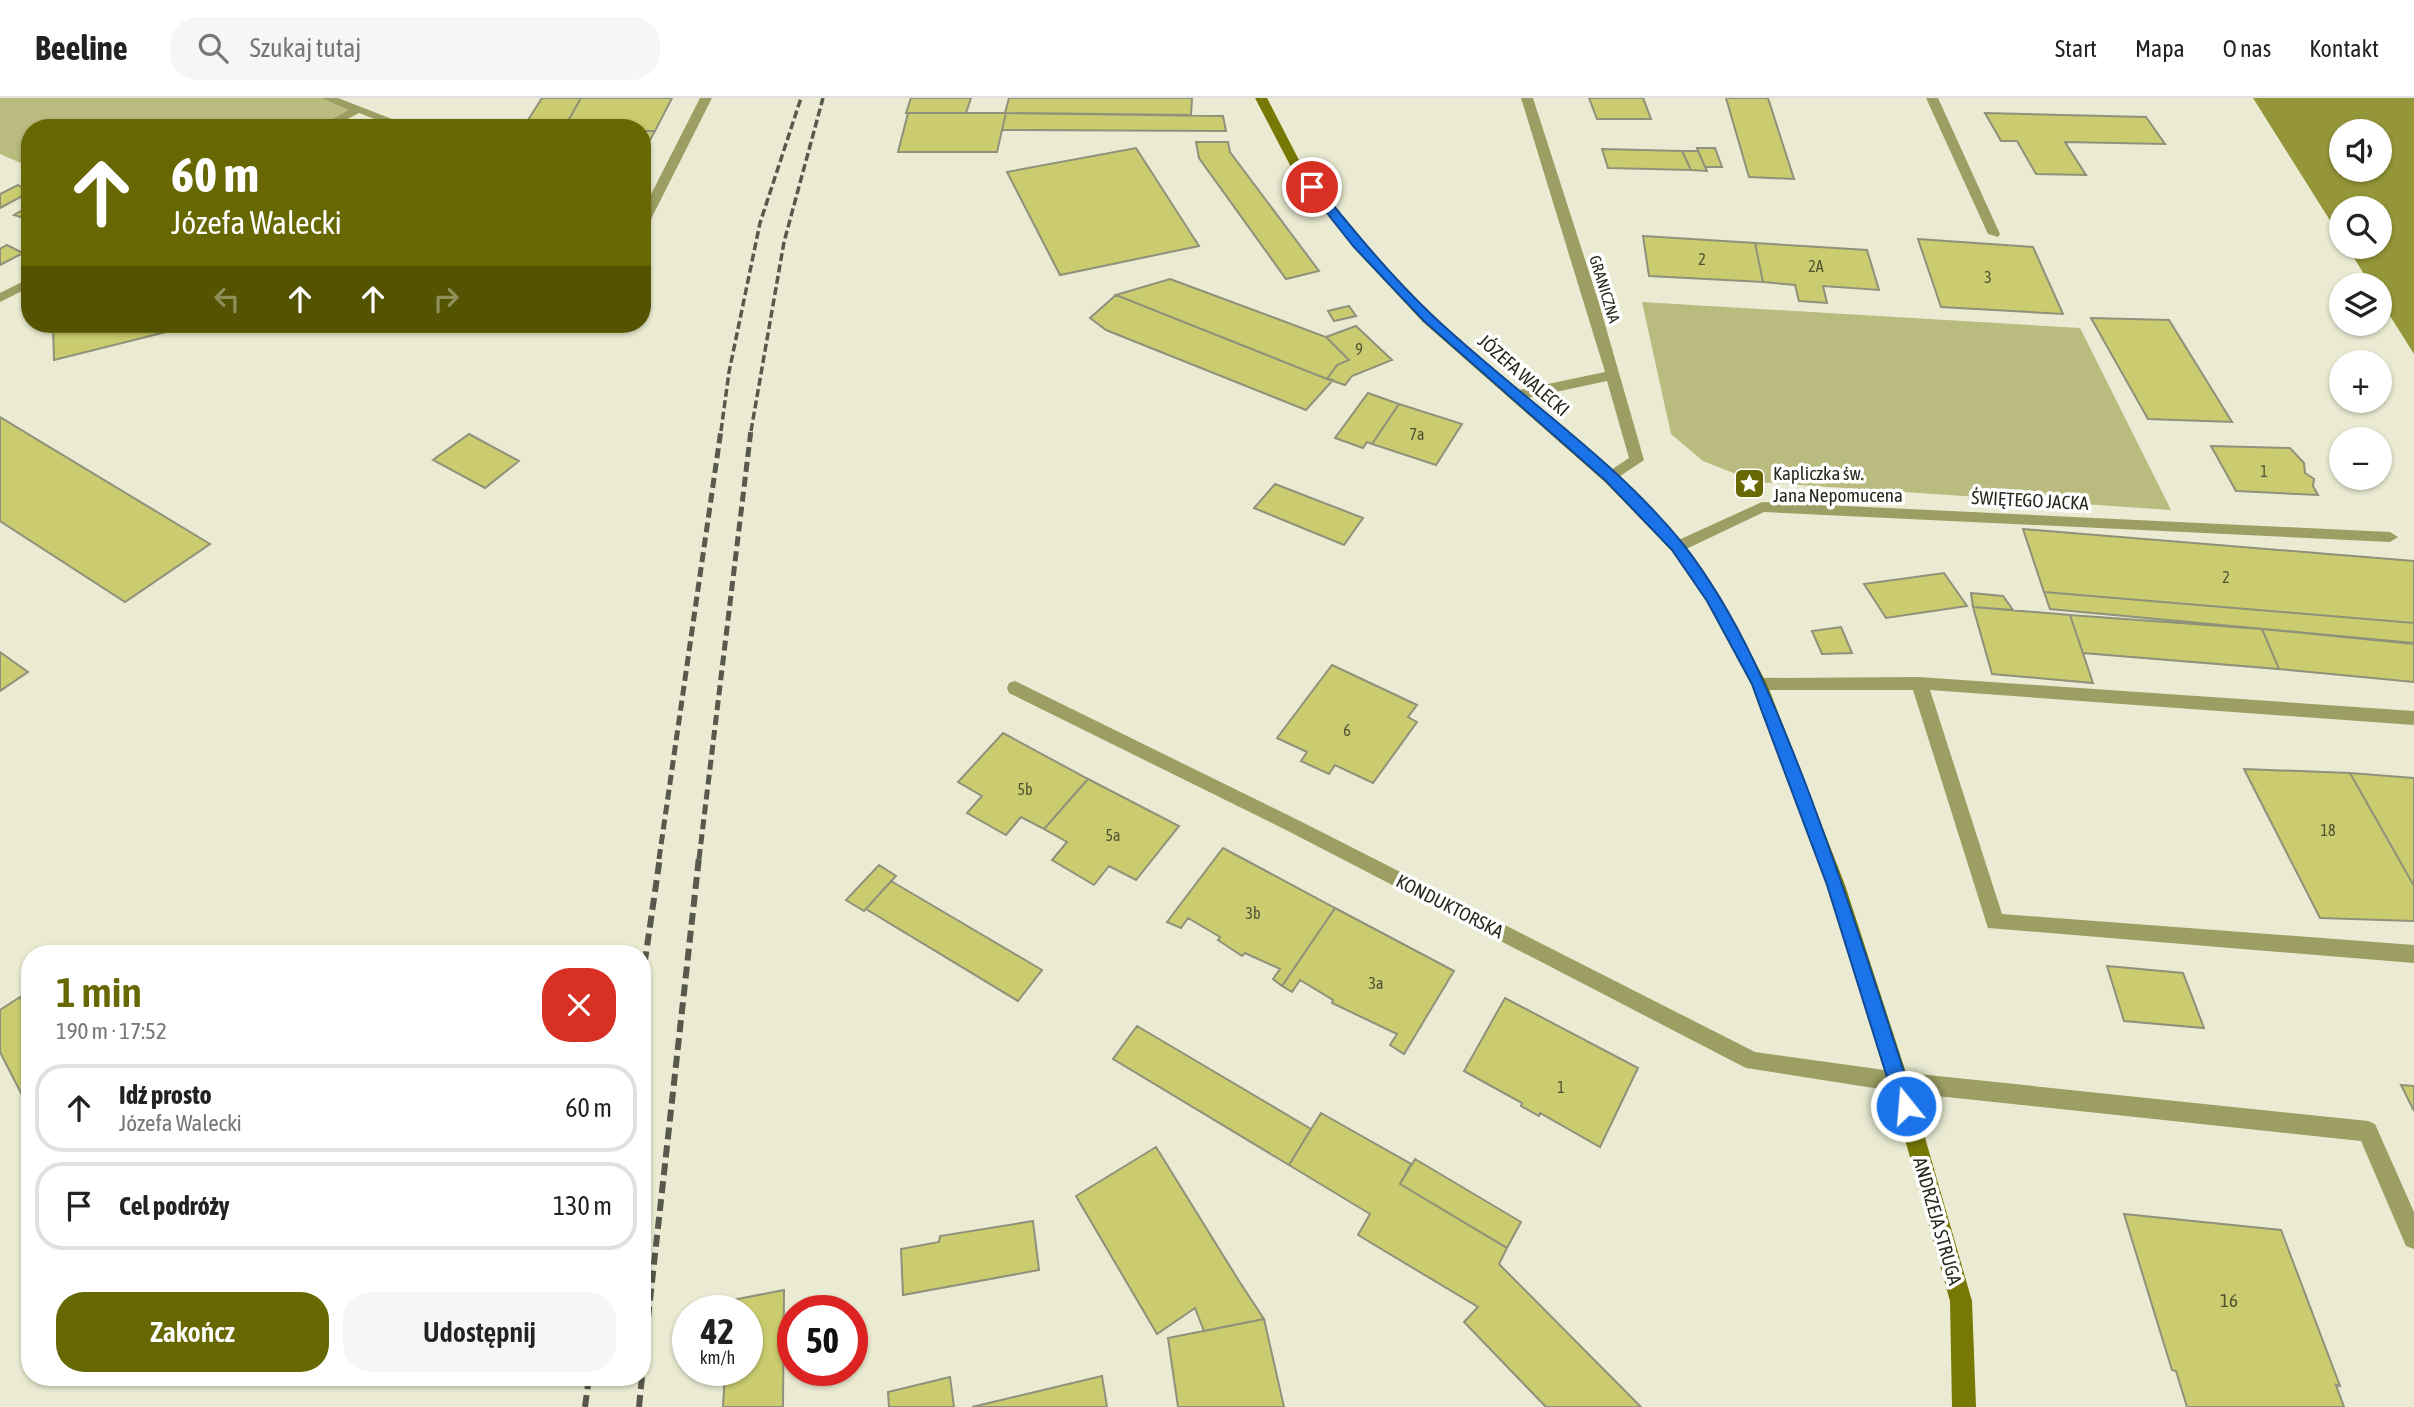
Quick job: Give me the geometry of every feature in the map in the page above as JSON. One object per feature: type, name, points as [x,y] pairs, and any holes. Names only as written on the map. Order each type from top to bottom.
[{"type":"main road","name":"JÓZEFA WALECKI","points":[[1261,98],[1297,167],[1358,245],[1429,318],[1514,396],[1610,478],[1676,547],[1713,598],[1759,684]]},
{"type":"main road","name":"ANDRZEJA STRUGA","points":[[1759,684],[1836,885],[1899,1082],[1961,1301],[1964,1407]]},
{"type":"street","points":[[328,98],[383,119]]},
{"type":"street","points":[[651,204],[706,98]]},
{"type":"street","name":"GRANICZNA","points":[[1527,98],[1637,460],[1610,478]]},
{"type":"street","points":[[1932,98],[1994,234]]},
{"type":"street","points":[[340,119],[357,110]]},
{"type":"street","points":[[0,298],[21,287]]},
{"type":"street","points":[[1514,396],[1613,375]]},
{"type":"street","name":"ŚWIĘTEGO JACKA","points":[[1676,547],[1762,507],[2390,537]]},
{"type":"street","points":[[1759,684],[1919,683],[2414,718]]},
{"type":"street","points":[[1919,683],[1995,922],[2414,954]]},
{"type":"street","name":"KONDUKTORSKA","points":[[1015,688],[1294,826],[1753,1061],[1899,1082],[2368,1131],[2414,1238]]},
{"type":"green space","points":[[0,98],[328,98],[357,110],[338,119],[21,119],[21,163],[0,154]]},
{"type":"green space","points":[[1642,302],[2080,328],[2171,510],[1756,482],[1703,461],[1671,434]]},
{"type":"shaded area","points":[[2253,98],[2414,98],[2414,354],[2392,319],[2392,273],[2363,273],[2355,259],[2392,259],[2392,196],[2329,196],[2329,219]]},
{"type":"building","points":[[542,98],[581,98],[569,119],[529,119]]},
{"type":"building","points":[[581,98],[672,98],[655,131],[651,131],[651,119],[569,119]]},
{"type":"building","points":[[911,98],[971,98],[966,113],[906,113]]},
{"type":"building","points":[[1009,98],[1192,98],[1191,115],[1005,113]]},
{"type":"building","points":[[1589,98],[1643,98],[1651,119],[1597,119]]},
{"type":"building","points":[[1726,98],[1768,98],[1794,179],[1749,177]]},
{"type":"building","points":[[908,113],[1006,113],[997,152],[898,152]]},
{"type":"building","points":[[1006,113],[1223,116],[1226,131],[1002,130]]},
{"type":"building","points":[[1985,113],[2146,117],[2165,144],[2065,142],[2086,175],[2036,174],[2017,141],[2001,141]]},
{"type":"building","points":[[1196,142],[1228,142],[1230,152],[1319,271],[1286,279],[1199,158]]},
{"type":"building","points":[[1136,148],[1199,246],[1060,275],[1007,172]]},
{"type":"building","points":[[1697,148],[1715,148],[1722,167],[1705,167]]},
{"type":"building","points":[[1602,149],[1682,151],[1691,170],[1608,168]]},
{"type":"building","points":[[1682,151],[1698,151],[1707,171],[1691,170]]},
{"type":"building","points":[[18,185],[21,187],[21,197],[0,208],[0,194]]},
{"type":"building","points":[[1643,236],[1755,243],[1763,282],[1649,276]]},
{"type":"building","points":[[1918,239],[2033,247],[2063,314],[1941,307]]},
{"type":"building","points":[[1755,243],[1867,250],[1879,290],[1823,286],[1827,303],[1799,301],[1795,285],[1763,282]]},
{"type":"building","points":[[7,245],[21,254],[0,265],[0,249]]},
{"type":"building","points":[[1170,279],[1326,337],[1349,360],[1337,365],[1327,379],[1116,295]]},
{"type":"building","points":[[1116,295],[1333,380],[1306,410],[1106,330],[1090,318]]},
{"type":"building","points":[[1349,306],[1356,316],[1334,321],[1328,311]]},
{"type":"building","points":[[2091,318],[2169,320],[2232,422],[2148,419]]},
{"type":"building","points":[[1356,326],[1392,360],[1352,376],[1345,385],[1327,379],[1337,365],[1349,360],[1326,337]]},
{"type":"building","points":[[53,333],[162,333],[54,360]]},
{"type":"building","points":[[1368,393],[1399,404],[1372,444],[1367,442],[1363,448],[1335,438]]},
{"type":"building","points":[[1399,404],[1462,424],[1436,465],[1372,444]]},
{"type":"building","points":[[0,417],[210,544],[125,602],[0,521]]},
{"type":"building","points":[[469,434],[519,461],[485,488],[433,460]]},
{"type":"building","points":[[2211,446],[2290,448],[2304,463],[2305,473],[2314,479],[2313,486],[2318,495],[2236,491]]},
{"type":"building","points":[[1275,484],[1363,518],[1344,545],[1254,508]]},
{"type":"building","points":[[2023,529],[2414,561],[2414,623],[2044,592]]},
{"type":"building","points":[[1944,573],[1967,606],[1886,618],[1864,584]]},
{"type":"building","points":[[2044,592],[2414,623],[2414,643],[2050,609]]},
{"type":"building","points":[[1971,593],[2003,596],[2013,610],[1973,607]]},
{"type":"building","points":[[1973,607],[2070,615],[2093,683],[1992,674]]},
{"type":"building","points":[[2070,615],[2262,629],[2279,669],[2083,653]]},
{"type":"building","points":[[1841,627],[1852,653],[1822,654],[1812,631]]},
{"type":"building","points":[[2262,629],[2414,644],[2414,682],[2279,669]]},
{"type":"building","points":[[0,652],[28,672],[0,691]]},
{"type":"building","points":[[1332,665],[1417,705],[1408,717],[1417,722],[1373,783],[1335,765],[1329,774],[1301,761],[1307,752],[1277,738]]},
{"type":"building","points":[[1003,733],[1088,779],[1044,829],[1021,817],[1006,835],[967,813],[982,796],[958,782]]},
{"type":"building","points":[[2244,769],[2350,773],[2414,886],[2414,921],[2320,918]]},
{"type":"building","points":[[2350,773],[2414,778],[2414,886]]},
{"type":"building","points":[[1088,779],[1179,826],[1136,880],[1109,866],[1094,885],[1052,860],[1067,842],[1044,829]]},
{"type":"building","points":[[1223,848],[1335,908],[1282,986],[1273,979],[1280,969],[1245,953],[1242,956],[1218,940],[1220,937],[1188,918],[1181,928],[1167,922]]},
{"type":"building","points":[[879,865],[896,876],[864,911],[846,900]]},
{"type":"building","points":[[891,881],[1042,970],[1018,1001],[866,909]]},
{"type":"building","points":[[1335,908],[1454,971],[1404,1054],[1390,1045],[1397,1034],[1332,1003],[1333,1000],[1300,980],[1292,992],[1282,986]]},
{"type":"building","points":[[2107,966],[2183,973],[2204,1028],[2124,1021]]},
{"type":"building","points":[[21,998],[21,1093],[0,1052],[0,1010]]},
{"type":"building","points":[[1505,998],[1638,1068],[1600,1147],[1540,1113],[1539,1116],[1521,1106],[1522,1103],[1464,1071]]},
{"type":"building","points":[[1137,1026],[1311,1129],[1289,1165],[1113,1059]]},
{"type":"building","points":[[2401,1085],[2414,1086],[2414,1111]]},
{"type":"building","points":[[1321,1113],[1411,1164],[1400,1184],[1507,1248],[1499,1264],[1641,1407],[1546,1407],[1464,1322],[1478,1307],[1358,1235],[1370,1214],[1289,1165]]},
{"type":"building","points":[[1156,1147],[1264,1319],[1204,1331],[1195,1308],[1157,1334],[1076,1196]]},
{"type":"building","points":[[1415,1159],[1521,1222],[1507,1248],[1400,1184]]},
{"type":"building","points":[[2124,1214],[2281,1230],[2340,1386],[2336,1385],[2344,1407],[2187,1407],[2176,1371],[2172,1370]]},
{"type":"building","points":[[1033,1221],[1039,1270],[903,1295],[901,1249],[939,1242],[940,1236]]},
{"type":"building","points":[[784,1290],[784,1295],[777,1295],[777,1386],[783,1386],[783,1407],[723,1407],[724,1386],[763,1386],[763,1295],[758,1295]]},
{"type":"building","points":[[1264,1319],[1284,1407],[1178,1407],[1168,1338]]},
{"type":"building","points":[[1102,1376],[1107,1407],[972,1407]]},
{"type":"building","points":[[950,1377],[954,1407],[889,1407],[888,1392]]},
{"type":"railway","points":[[721,431],[729,372],[760,223],[801,98]]},
{"type":"railway","points":[[751,431],[784,242],[823,98]]},
{"type":"railway","points":[[659,859],[721,430]]},
{"type":"railway","points":[[699,859],[751,430]]},
{"type":"railway","points":[[647,945],[660,857]]},
{"type":"railway","points":[[651,1291],[699,857]]},
{"type":"railway","points":[[585,1407],[588,1386]]},
{"type":"railway","points":[[639,1407],[641,1386]]},
{"type":"place","name":"Kapliczka św. Jana Nepomucena","points":[[1750,484]]},
{"type":"route","points":[[1312,187],[1358,245],[1429,318],[1514,396],[1610,478],[1676,547],[1713,598],[1759,684],[1836,885],[1906,1106]]}]
